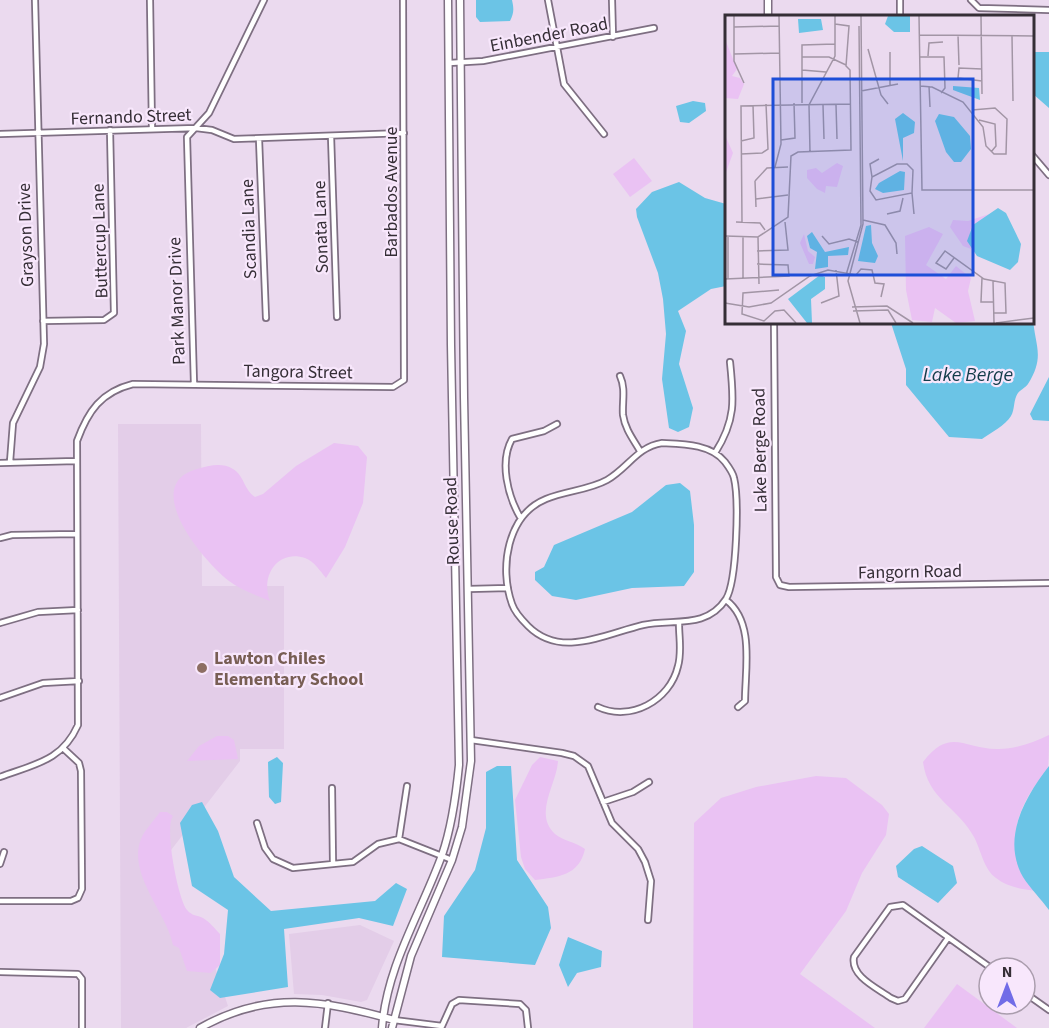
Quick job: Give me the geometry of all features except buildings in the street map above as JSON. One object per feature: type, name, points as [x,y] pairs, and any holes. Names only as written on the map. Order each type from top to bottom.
[{"type":"street","name":"Grayson Drive","points":[[10,462],[13,423],[40,367],[43,321],[35,0]]},
{"type":"street","points":[[150,0],[152,129]]},
{"type":"street","name":"Park Manor Drive","points":[[64,749],[78,725],[77,441],[85,419],[105,395],[118,387],[133,384],[194,384],[187,137],[209,112],[264,0]]},
{"type":"street","name":"Barbados Avenue","points":[[401,383],[406,376],[403,0]]},
{"type":"street","name":"Rouse Road","points":[[382,1028],[396,962],[441,856],[454,812],[459,765],[451,357],[448,0]]},
{"type":"street","name":"Rouse Road","points":[[392,1028],[411,956],[452,860],[468,793],[471,740],[460,0]]},
{"type":"street","points":[[548,0],[564,84],[604,134]]},
{"type":"street","points":[[612,0],[613,37]]},
{"type":"street","points":[[971,0],[979,8],[1049,10]]},
{"type":"street","name":"Einbender Road","points":[[449,63],[483,61],[654,28]]},
{"type":"street","name":"Fernando Street","points":[[0,134],[196,128],[212,130],[227,138],[259,139],[404,133]]},
{"type":"street","name":"Buttercup Lane","points":[[43,321],[104,320],[114,314],[111,130]]},
{"type":"street","name":"Sonata Lane","points":[[332,136],[337,317]]},
{"type":"street","name":"Scandia Lane","points":[[259,139],[266,318]]},
{"type":"street","points":[[1034,157],[1045,165],[1049,175]]},
{"type":"street","name":"Lake Berge Road","points":[[774,324],[776,577]]},
{"type":"street","points":[[715,453],[729,431],[734,406],[730,362]]},
{"type":"street","points":[[620,376],[624,384],[623,414],[626,429],[639,451]]},
{"type":"street","name":"Tangora Street","points":[[194,384],[393,387],[401,383]]},
{"type":"street","points":[[520,517],[508,493],[507,448],[512,439],[544,431],[557,424]]},
{"type":"street","points":[[662,443],[700,446],[715,453],[725,461],[734,477],[735,576],[726,600],[708,615],[679,624],[645,624],[596,639],[570,643],[553,642],[537,635],[522,620],[513,607],[508,588],[508,552],[511,535],[520,517],[545,499],[605,481],[639,451],[662,443]]},
{"type":"street","points":[[0,463],[76,460]]},
{"type":"street","points":[[0,538],[12,535],[77,534]]},
{"type":"street","name":"Fangorn Road","points":[[776,577],[780,585],[789,587],[1049,583]]},
{"type":"street","points":[[469,589],[508,588]]},
{"type":"street","points":[[726,600],[736,608],[742,620],[745,642],[745,701],[738,707]]},
{"type":"street","points":[[0,622],[38,612],[78,610]]},
{"type":"street","points":[[598,707],[611,713],[630,712],[650,705],[663,695],[678,669],[679,624]]},
{"type":"street","points":[[0,698],[44,684],[79,681]]},
{"type":"street","points":[[471,740],[574,756],[588,766],[612,823],[638,849],[645,862],[651,881],[648,920]]},
{"type":"street","points":[[0,777],[52,758],[64,749],[79,763],[81,771],[82,889],[78,898],[71,901],[0,901]]},
{"type":"street","points":[[603,802],[633,792],[649,782]]},
{"type":"street","points":[[399,839],[407,786]]},
{"type":"street","points":[[332,788],[333,864]]},
{"type":"street","points":[[257,823],[265,848],[273,859],[293,868],[353,862],[378,844],[399,839],[452,860]]},
{"type":"street","points":[[0,864],[4,852]]},
{"type":"street","points":[[948,938],[905,999],[898,1001],[855,972],[852,964],[860,948],[890,907],[896,904],[903,905],[977,958]]},
{"type":"street","points":[[0,972],[78,974],[82,979],[82,1028]]},
{"type":"street","points":[[200,1028],[251,1006],[288,1001],[328,1003],[394,1020],[442,1027],[452,1004],[459,1000],[520,1004],[526,1010],[528,1028]]},
{"type":"street","points":[[325,1028],[328,1003]]},
{"type":"shaded area","points":[[634,158],[652,181],[630,197],[613,174]]},
{"type":"shaded area","name":"Lawton Chiles Elementary School","points":[[118,424],[201,424],[202,586],[284,586],[284,749],[240,749],[240,761],[168,854],[186,928],[214,964],[228,1006],[186,1028],[121,1028]]},
{"type":"shaded area","points":[[334,443],[358,446],[367,457],[363,503],[345,547],[326,578],[311,561],[295,556],[279,561],[270,574],[267,582],[270,601],[229,581],[205,558],[182,524],[175,506],[174,491],[181,478],[197,469],[215,465],[224,466],[237,472],[248,491],[255,497],[263,494],[296,466]]},
{"type":"shaded area","points":[[1049,735],[1048,767],[1032,790],[1019,816],[1015,841],[1020,866],[1036,891],[1010,886],[992,874],[974,837],[931,786],[923,762],[933,751],[950,742],[999,749],[1025,745]]},
{"type":"shaded area","points":[[217,736],[228,736],[234,740],[238,759],[187,761],[199,746]]},
{"type":"shaded area","points":[[540,757],[558,761],[546,808],[549,826],[558,836],[585,849],[578,865],[573,870],[559,876],[535,880],[525,869],[521,857],[515,800],[532,765]]},
{"type":"shaded area","points":[[816,776],[846,778],[882,805],[889,814],[886,835],[862,873],[846,911],[800,974],[875,1028],[693,1028],[694,823],[721,798],[756,787]]},
{"type":"shaded area","points":[[160,812],[167,812],[173,816],[170,834],[171,848],[183,903],[189,912],[206,920],[220,934],[220,965],[211,973],[187,971],[179,948],[173,945],[164,920],[143,879],[138,852],[141,839]]},
{"type":"shaded area","points":[[360,925],[394,941],[367,1000],[361,1002],[322,995],[294,994],[289,934]]},
{"type":"shaded area","points":[[957,984],[977,999],[977,1016],[1001,1016],[1017,1028],[924,1028]]},
{"type":"water","points":[[476,0],[512,0],[513,11],[510,21],[480,22],[476,17]]},
{"type":"water","points":[[1034,52],[1049,52],[1049,108],[1034,95]]},
{"type":"water","points":[[693,101],[705,103],[706,111],[689,123],[680,122],[676,106]]},
{"type":"water","points":[[679,182],[705,198],[725,204],[725,286],[711,289],[678,311],[686,331],[679,364],[693,408],[689,427],[678,432],[669,428],[662,379],[666,334],[663,299],[658,273],[636,209],[652,192]]},
{"type":"water","name":"Lake Berge","points":[[891,324],[1034,324],[1038,350],[1037,366],[1028,384],[1016,396],[1009,419],[982,439],[949,437],[906,385],[906,369]]},
{"type":"water","points":[[1049,377],[1049,421],[1033,420],[1030,414]]},
{"type":"water","points":[[680,483],[690,491],[694,525],[694,572],[684,586],[632,588],[576,600],[552,596],[535,580],[535,572],[544,567],[554,545],[632,512],[666,485]]},
{"type":"water","points":[[277,757],[283,763],[281,802],[275,804],[269,797],[268,762]]},
{"type":"water","points":[[497,766],[511,766],[517,860],[548,907],[551,928],[535,965],[442,957],[444,916],[475,870],[486,828],[486,772]]},
{"type":"water","points":[[1049,766],[1049,910],[1023,877],[1014,848],[1015,833],[1024,804]]},
{"type":"water","points":[[202,802],[218,831],[234,877],[271,911],[375,901],[396,883],[407,889],[393,926],[359,918],[284,929],[288,987],[220,998],[210,990],[224,954],[228,910],[192,886],[180,823],[192,805]]},
{"type":"water","points":[[922,846],[953,866],[957,883],[938,903],[898,877],[896,866],[914,849]]},
{"type":"water","points":[[568,937],[602,951],[601,967],[577,973],[568,987],[559,965]]},
{"type":"place","name":"Lawton Chiles Elementary School","points":[[202,668]]}]
